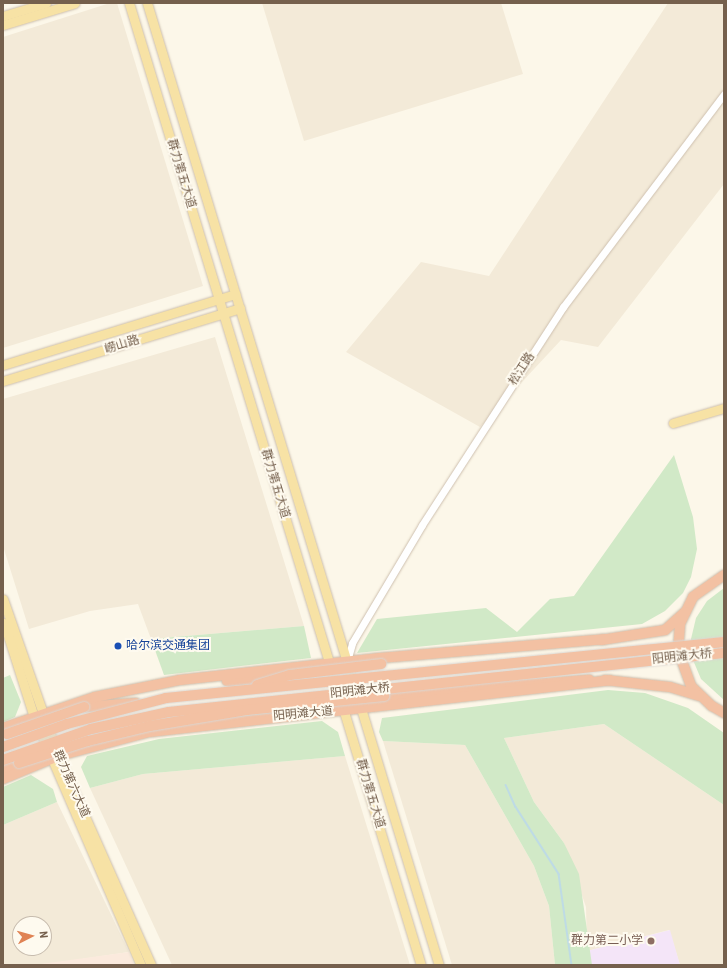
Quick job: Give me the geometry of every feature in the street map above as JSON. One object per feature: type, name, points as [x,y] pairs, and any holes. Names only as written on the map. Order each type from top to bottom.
[{"type":"highway","points":[[3,735],[84,707],[155,690],[570,647],[607,639],[665,630],[685,612],[701,589],[724,575]]},
{"type":"highway","points":[[685,612],[678,637],[679,656],[684,675],[699,696]]},
{"type":"highway","points":[[3,728],[37,715],[144,686],[347,661],[607,639]]},
{"type":"highway","name":"阳明滩大桥","points":[[3,747],[67,724],[146,702],[238,690],[724,642]]},
{"type":"highway","name":"阳明滩大桥","points":[[3,760],[80,732],[146,716],[241,703],[724,653]]},
{"type":"highway","points":[[238,690],[290,675]]},
{"type":"highway","points":[[88,740],[150,726],[281,707],[574,679],[610,680],[670,687],[699,696],[724,713]]},
{"type":"highway","name":"阳明滩大道","points":[[3,779],[55,758],[149,732],[610,680]]},
{"type":"highway","points":[[84,707],[146,702]]},
{"type":"highway","points":[[241,703],[281,707]]},
{"type":"highway","points":[[3,771],[88,740],[146,716]]},
{"type":"main road","points":[[3,16],[46,3]]},
{"type":"main road","points":[[3,25],[75,3]]},
{"type":"main road","name":"群力第五大道","points":[[129,3],[421,965]]},
{"type":"main road","name":"群力第五大道","points":[[146,3],[362,708],[439,965]]},
{"type":"main road","name":"崂山路","points":[[3,365],[235,294]]},
{"type":"main road","name":"崂山路","points":[[3,381],[240,308]]},
{"type":"main road","points":[[724,408],[673,425],[724,413]]},
{"type":"main road","name":"群力第六大道","points":[[3,599],[37,715]]},
{"type":"main road","name":"群力第六大道","points":[[3,619],[37,715],[141,965]]},
{"type":"main road","name":"群力第六大道","points":[[55,758],[151,965]]},
{"type":"street","name":"松江路","points":[[347,661],[352,643],[422,525],[563,307],[724,94]]},
{"type":"shaded area","points":[[110,3],[117,3],[203,286],[3,348],[3,37]]},
{"type":"shaded area","points":[[262,3],[501,3],[523,74],[304,141]]},
{"type":"shaded area","points":[[668,3],[724,3],[724,184],[598,347],[561,340],[480,427],[346,352],[421,262],[489,276]]},
{"type":"shaded area","points":[[215,337],[304,626],[151,639],[138,604],[90,611],[29,629],[3,546],[3,399]]},
{"type":"shaded area","points":[[604,724],[724,805],[724,965],[680,965],[669,930],[587,951],[586,907],[564,843],[534,802],[504,738]]},
{"type":"shaded area","points":[[383,741],[465,745],[534,866],[549,906],[555,965],[452,965]]},
{"type":"shaded area","points":[[345,756],[410,965],[172,965],[90,788],[143,774]]},
{"type":"shaded area","points":[[57,802],[129,952],[41,965],[3,965],[3,825]]},
{"type":"shaded area","name":"群力第二小学","points":[[670,930],[680,965],[592,965],[587,951]]},
{"type":"shaded area","points":[[129,952],[134,965],[41,965],[41,964]]},
{"type":"green space","points":[[674,455],[693,517],[697,549],[691,577],[683,593],[665,611],[642,624],[357,653],[377,619],[486,608],[517,632],[550,599],[574,596]]},
{"type":"green space","points":[[724,588],[724,700],[701,679],[693,660],[691,639],[696,618],[707,601]]},
{"type":"green space","points":[[304,626],[311,658],[164,675],[151,639]]},
{"type":"green space","points":[[10,675],[21,702],[15,717],[3,722],[3,678]]},
{"type":"green space","points":[[608,690],[645,693],[688,708],[724,733],[724,805],[604,724],[504,738],[534,802],[564,843],[579,874],[592,965],[555,965],[549,906],[534,866],[465,745],[383,741],[379,732],[382,718]]},
{"type":"green space","points":[[322,721],[338,732],[345,756],[143,774],[90,788],[81,767],[87,756],[159,739]]},
{"type":"green space","points":[[31,775],[53,789],[57,802],[3,825],[3,787]]},
{"type":"waterway","points":[[506,785],[516,807],[559,874],[572,965]]},
{"type":"place","name":"哈尔滨交通集团","points":[[118,646]]},
{"type":"place","name":"群力第二小学","points":[[651,941]]}]
